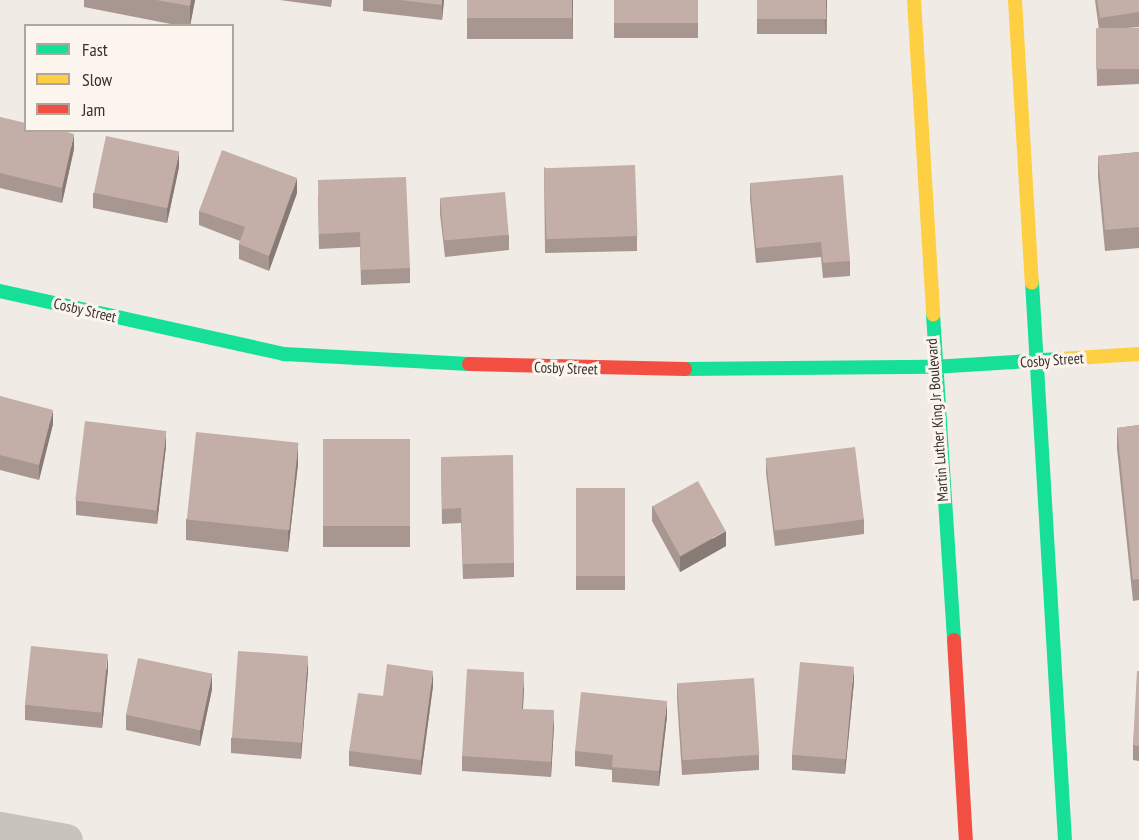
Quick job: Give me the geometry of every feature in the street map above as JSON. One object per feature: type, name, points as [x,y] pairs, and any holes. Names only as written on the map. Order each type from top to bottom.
[{"type":"main road","name":"Martin Luther King Jr Boulevard","points":[[914,0],[933,367],[966,840]]},
{"type":"main road","points":[[1015,0],[1065,840]]},
{"type":"main road","name":"Cosby Street","points":[[0,291],[284,354],[584,370],[933,367],[1139,354]]},
{"type":"street","points":[[0,828],[66,840]]},
{"type":"building","points":[[156,0],[191,0],[190,6]]},
{"type":"building","points":[[400,0],[442,0],[442,5]]},
{"type":"building","points":[[467,0],[572,0],[572,18],[467,18]]},
{"type":"building","points":[[614,0],[698,0],[698,23],[614,23]]},
{"type":"building","points":[[757,0],[826,0],[826,19],[757,19]]},
{"type":"building","points":[[1097,0],[1139,0],[1139,12],[1100,18]]},
{"type":"building","points":[[1096,28],[1139,28],[1139,69],[1096,69]]},
{"type":"building","points":[[0,117],[24,123],[24,132],[74,134],[62,188],[0,173]]},
{"type":"building","points":[[106,136],[179,152],[167,208],[94,193]]},
{"type":"building","points":[[222,150],[297,178],[269,256],[239,244],[245,227],[199,211]]},
{"type":"building","points":[[1139,152],[1139,227],[1105,230],[1098,156]]},
{"type":"building","points":[[635,165],[637,236],[547,239],[544,168]]},
{"type":"building","points":[[843,175],[850,261],[823,263],[821,242],[756,248],[750,183]]},
{"type":"building","points":[[406,177],[410,268],[361,270],[360,232],[319,234],[318,180]]},
{"type":"building","points":[[505,192],[509,235],[444,241],[440,198]]},
{"type":"building","points":[[0,396],[53,410],[39,465],[0,455]]},
{"type":"building","points":[[85,421],[166,431],[157,510],[75,500]]},
{"type":"building","points":[[1139,425],[1139,579],[1133,580],[1117,428]]},
{"type":"building","points":[[196,432],[298,443],[289,530],[187,520]]},
{"type":"building","points":[[323,439],[410,439],[410,526],[323,526]]},
{"type":"building","points":[[855,447],[864,519],[775,530],[766,458]]},
{"type":"building","points":[[513,455],[514,563],[463,564],[461,508],[442,509],[441,457]]},
{"type":"building","points":[[698,481],[726,531],[680,556],[653,506]]},
{"type":"building","points":[[576,488],[625,488],[625,576],[576,576]]},
{"type":"building","points":[[31,646],[108,654],[101,713],[25,705]]},
{"type":"building","points":[[238,651],[308,656],[302,743],[232,738]]},
{"type":"building","points":[[138,658],[212,674],[200,731],[126,715]]},
{"type":"building","points":[[800,662],[854,667],[846,759],[792,755]]},
{"type":"building","points":[[387,664],[433,671],[421,760],[349,751],[358,693],[383,696]]},
{"type":"building","points":[[467,669],[524,672],[522,709],[554,710],[551,762],[462,756]]},
{"type":"building","points":[[1137,671],[1139,671],[1139,746],[1133,745]]},
{"type":"building","points":[[754,678],[759,755],[683,760],[677,683]]},
{"type":"building","points":[[581,692],[667,701],[659,771],[612,767],[613,755],[575,751]]},
{"type":"traffic: fast","points":[[1032,282],[1065,840]]},
{"type":"traffic: fast","points":[[0,291],[284,354],[469,364]]},
{"type":"traffic: fast","points":[[933,314],[954,640]]},
{"type":"traffic: fast","points":[[685,369],[933,367],[1059,359]]},
{"type":"traffic: slow","points":[[914,0],[933,314]]},
{"type":"traffic: slow","points":[[1015,0],[1032,282]]},
{"type":"traffic: slow","points":[[1059,359],[1139,354]]},
{"type":"traffic: jam","points":[[469,364],[685,369]]},
{"type":"traffic: jam","points":[[954,640],[966,840]]}]
